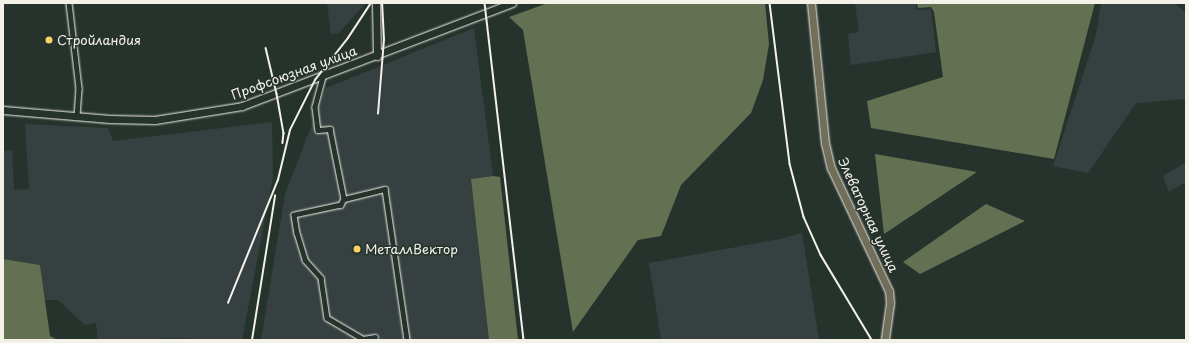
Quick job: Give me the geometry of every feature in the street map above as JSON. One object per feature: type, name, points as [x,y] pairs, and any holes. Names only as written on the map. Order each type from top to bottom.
[{"type":"main road","points":[[376,3],[377,56]]},
{"type":"main road","name":"Профсоюзная улица","points":[[3,110],[77,117],[155,120],[202,114],[242,106],[323,77],[511,3]]},
{"type":"main road","name":"Элеваторная улица","points":[[811,3],[825,143],[831,168],[889,291],[890,303],[885,340]]},
{"type":"street","points":[[69,3],[79,88],[77,117]]},
{"type":"street","points":[[323,77],[315,108],[318,130],[330,129],[344,199],[341,205],[294,215],[296,233],[305,260],[321,278],[326,318],[363,339],[375,337]]},
{"type":"street","points":[[344,199],[385,189],[407,340]]},
{"type":"shaded area","points":[[327,3],[365,4],[338,34],[331,34]]},
{"type":"shaded area","points":[[855,3],[916,3],[916,10],[931,9],[936,52],[851,65],[848,34],[859,32]]},
{"type":"shaded area","points":[[1101,3],[1174,3],[1186,13],[1186,99],[1136,103],[1088,173],[1053,166],[1096,35]]},
{"type":"shaded area","points":[[474,28],[493,176],[471,179],[489,340],[261,340],[285,194],[326,88]]},
{"type":"shaded area","points":[[272,122],[273,177],[242,340],[163,338],[160,340],[98,340],[96,323],[85,325],[58,300],[45,300],[40,265],[3,259],[3,151],[12,150],[14,190],[29,189],[25,124],[108,128],[113,141]]},
{"type":"shaded area","points":[[1186,162],[1186,182],[1169,192],[1163,176]]},
{"type":"shaded area","points":[[802,233],[819,340],[661,340],[649,263],[780,239]]},
{"type":"green space","points":[[548,3],[765,3],[769,44],[763,80],[751,113],[681,185],[661,236],[638,240],[573,332],[523,30],[509,17]]},
{"type":"green space","points":[[917,3],[1095,3],[1054,159],[871,128],[867,101],[943,77],[934,12],[931,7],[918,8]]},
{"type":"green space","points":[[875,154],[977,172],[884,234]]},
{"type":"green space","points":[[493,176],[500,177],[518,340],[489,340],[471,179]]},
{"type":"green space","points":[[986,204],[1025,221],[920,274],[903,262]]},
{"type":"green space","points":[[3,259],[40,265],[50,336],[58,340],[3,340]]},
{"type":"railway","points":[[228,303],[278,180],[290,130],[315,80],[348,38],[371,3]]},
{"type":"railway","points":[[378,114],[384,40],[382,3]]},
{"type":"railway","points":[[485,3],[524,340]]},
{"type":"railway","points":[[770,3],[790,164],[804,217],[821,255],[872,340]]},
{"type":"railway","points":[[266,48],[277,94],[284,133],[283,143]]},
{"type":"railway","points":[[252,340],[275,196]]},
{"type":"place","name":"Стройландия","points":[[49,40]]},
{"type":"place","name":"МеталлВектор","points":[[357,249]]}]
